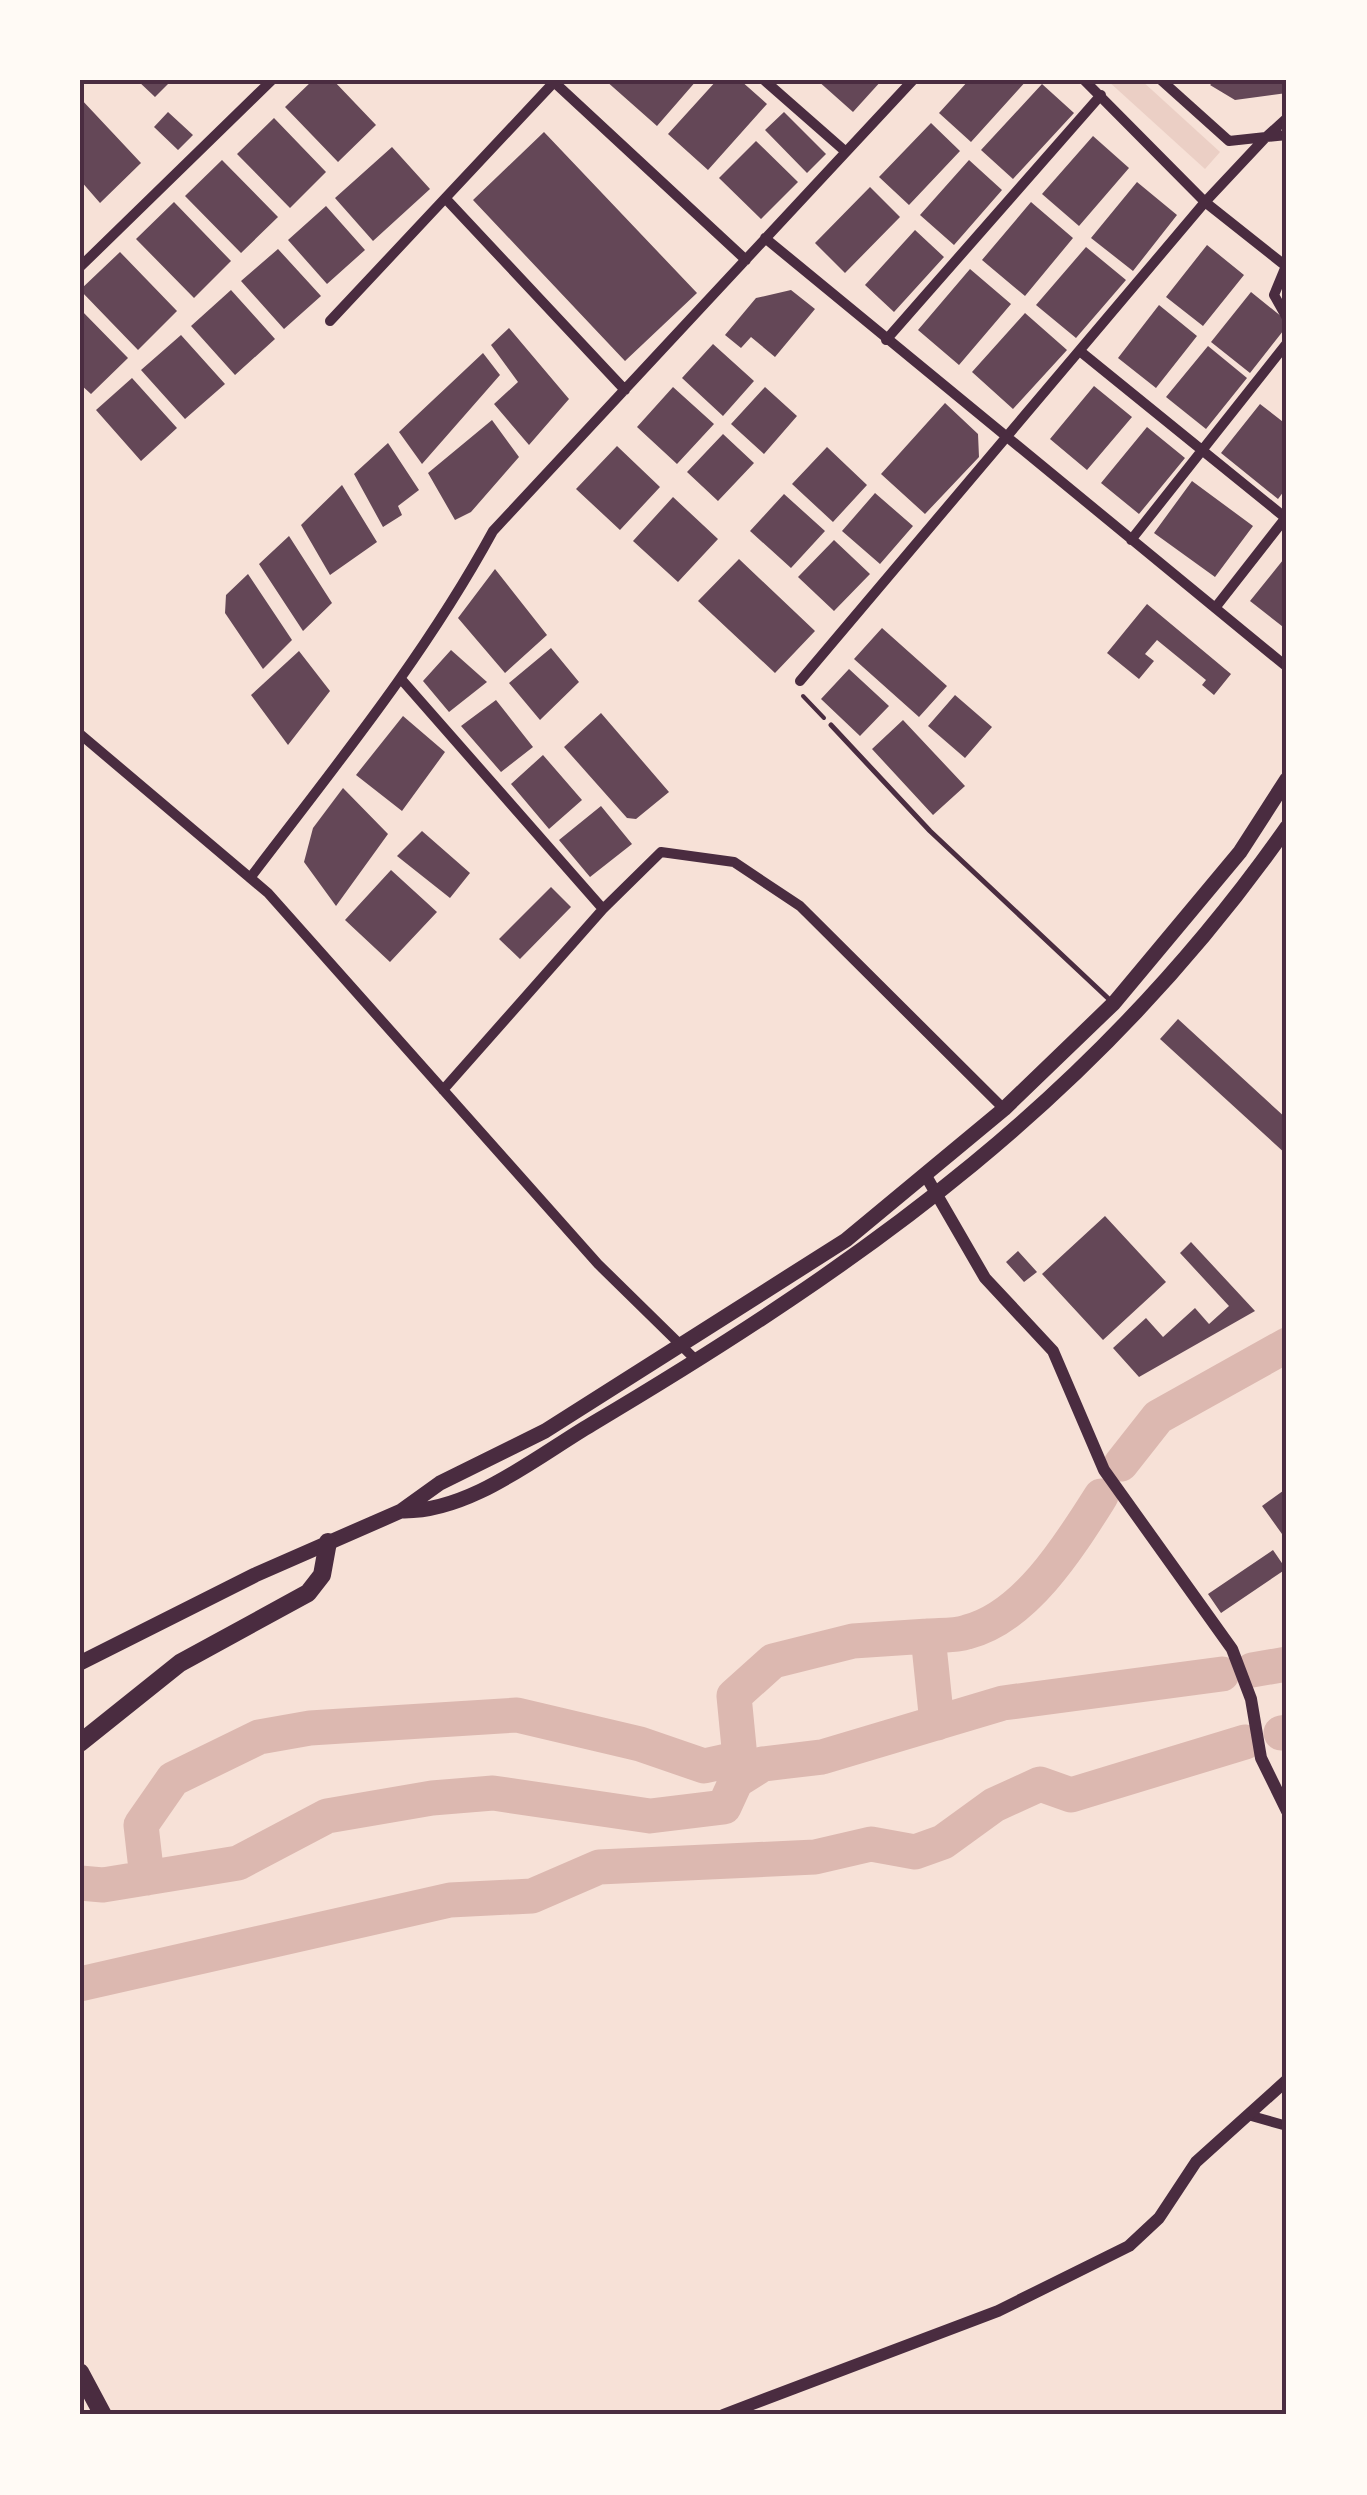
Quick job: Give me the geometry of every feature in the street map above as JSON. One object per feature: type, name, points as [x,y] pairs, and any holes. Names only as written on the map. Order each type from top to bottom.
[{"type":"highway","points":[[80,1743],[180,1663],[308,1593],[322,1576],[328,1542]]},
{"type":"highway","points":[[80,2372],[103,2415]]},
{"type":"main road","points":[[80,1663],[328,1542],[402,1511],[440,1483],[546,1432],[809,1266],[926,1176],[1004,1109],[1114,1003],[1240,852],[1287,778]]},
{"type":"main road","points":[[402,1511],[433,1510],[490,1484],[746,1332],[937,1198],[1070,1082],[1122,1029],[1287,827]]},
{"type":"street","points":[[80,267],[272,80]]},
{"type":"street","points":[[764,80],[846,152]]},
{"type":"street","points":[[250,878],[401,680],[457,597],[493,531],[913,80]]},
{"type":"street","points":[[1084,80],[1205,202],[1287,266],[1274,296],[1287,318]]},
{"type":"street","points":[[1161,80],[1228,141],[1287,135]]},
{"type":"street","points":[[330,321],[555,81],[746,260]]},
{"type":"street","points":[[886,340],[1101,95]]},
{"type":"street","points":[[800,681],[1205,202],[1287,118]]},
{"type":"street","points":[[446,199],[624,390]]},
{"type":"street","points":[[766,238],[1006,440],[1287,667]]},
{"type":"street","points":[[1130,540],[1287,343]]},
{"type":"street","points":[[1081,352],[1287,518],[1215,608]]},
{"type":"street","points":[[401,680],[603,909]]},
{"type":"street","points":[[80,734],[250,878],[598,1264],[697,1362]]},
{"type":"street","points":[[443,1090],[603,909],[661,852],[734,862],[800,906],[1004,1109]]},
{"type":"street","points":[[926,1176],[985,1278],[1053,1352],[1104,1470],[1232,1650],[1251,1699],[1262,1758],[1287,1811]]},
{"type":"street","points":[[723,2415],[998,2311],[1108,2258],[1144,2235],[1196,2162],[1287,2080]]},
{"type":"street","points":[[1248,2115],[1284,2127]]},
{"type":"lane","points":[[831,726],[930,832],[1114,1003]]},
{"type":"path","points":[[800,681],[802,695],[831,726]]},
{"type":"shaded area","points":[[1107,80],[1141,80],[1220,152],[1205,169]]},
{"type":"building","points":[[137,80],[172,80],[155,97]]},
{"type":"building","points":[[313,80],[333,80],[376,125],[338,162],[285,107]]},
{"type":"building","points":[[605,80],[697,80],[657,126]]},
{"type":"building","points":[[717,80],[740,80],[767,104],[708,170],[668,134]]},
{"type":"building","points":[[817,80],[882,80],[853,112]]},
{"type":"building","points":[[969,80],[1027,80],[971,142],[939,113]]},
{"type":"building","points":[[1215,80],[1287,80],[1287,93],[1235,100],[1210,85]]},
{"type":"building","points":[[1042,84],[1074,113],[1013,179],[981,150]]},
{"type":"building","points":[[80,98],[141,163],[100,203],[80,180]]},
{"type":"building","points":[[168,112],[193,135],[178,150],[154,127]]},
{"type":"building","points":[[784,112],[826,154],[807,173],[765,130]]},
{"type":"building","points":[[274,118],[326,172],[290,208],[237,154]]},
{"type":"building","points":[[931,123],[960,151],[909,205],[879,177]]},
{"type":"building","points":[[544,132],[697,293],[625,361],[473,200]]},
{"type":"building","points":[[1093,136],[1129,168],[1079,226],[1042,194]]},
{"type":"building","points":[[756,141],[798,182],[761,219],[719,178]]},
{"type":"building","points":[[392,147],[430,189],[373,241],[335,198]]},
{"type":"building","points":[[222,160],[278,217],[241,253],[185,196]]},
{"type":"building","points":[[969,160],[1002,190],[954,245],[920,215]]},
{"type":"building","points":[[1137,182],[1177,215],[1133,271],[1091,238]]},
{"type":"building","points":[[870,187],[900,217],[845,273],[815,243]]},
{"type":"building","points":[[174,202],[231,261],[194,298],[136,239]]},
{"type":"building","points":[[1031,202],[1073,238],[1025,296],[982,260]]},
{"type":"building","points":[[326,206],[365,250],[327,284],[288,240]]},
{"type":"building","points":[[915,230],[944,257],[894,312],[865,285]]},
{"type":"building","points":[[1207,245],[1244,275],[1203,326],[1166,297]]},
{"type":"building","points":[[1086,247],[1126,280],[1076,338],[1036,305]]},
{"type":"building","points":[[278,249],[321,296],[284,329],[241,281]]},
{"type":"building","points":[[120,252],[177,311],[138,350],[80,290]]},
{"type":"building","points":[[970,269],[1011,304],[959,365],[918,330]]},
{"type":"building","points":[[231,290],[275,339],[235,375],[191,326]]},
{"type":"building","points":[[791,290],[815,309],[775,357],[751,337],[741,348],[725,335],[756,298]]},
{"type":"building","points":[[1251,292],[1287,321],[1287,326],[1250,373],[1211,342]]},
{"type":"building","points":[[1159,305],[1197,336],[1156,388],[1118,358]]},
{"type":"building","points":[[80,309],[128,358],[91,394],[80,384]]},
{"type":"building","points":[[1025,313],[1067,350],[1013,409],[972,372]]},
{"type":"building","points":[[509,328],[569,399],[529,445],[494,404],[518,382],[491,345]]},
{"type":"building","points":[[181,335],[225,384],[185,419],[141,370]]},
{"type":"building","points":[[713,344],[754,381],[723,416],[682,378]]},
{"type":"building","points":[[1208,346],[1247,378],[1206,429],[1166,397]]},
{"type":"building","points":[[483,353],[500,375],[422,464],[399,432]]},
{"type":"building","points":[[132,378],[177,428],[141,461],[96,410]]},
{"type":"building","points":[[1094,386],[1132,417],[1087,470],[1050,439]]},
{"type":"building","points":[[673,387],[714,424],[677,464],[637,427]]},
{"type":"building","points":[[765,387],[797,416],[764,454],[731,424]]},
{"type":"building","points":[[945,403],[978,434],[979,457],[925,514],[881,474]]},
{"type":"building","points":[[1260,404],[1287,425],[1287,487],[1278,499],[1221,453]]},
{"type":"building","points":[[492,420],[519,457],[471,512],[455,520],[428,473]]},
{"type":"building","points":[[1147,427],[1185,458],[1139,514],[1101,483]]},
{"type":"building","points":[[723,434],[754,463],[718,501],[687,472]]},
{"type":"building","points":[[388,443],[419,490],[398,506],[402,515],[383,527],[354,474]]},
{"type":"building","points":[[617,446],[660,487],[620,530],[576,489]]},
{"type":"building","points":[[827,447],[867,485],[833,522],[792,484]]},
{"type":"building","points":[[1192,481],[1253,526],[1215,577],[1154,533]]},
{"type":"building","points":[[342,485],[377,542],[330,575],[301,525]]},
{"type":"building","points":[[875,493],[913,526],[880,564],[842,531]]},
{"type":"building","points":[[784,494],[825,531],[791,568],[750,531]]},
{"type":"building","points":[[673,497],[718,539],[678,582],[633,541]]},
{"type":"building","points":[[289,536],[332,603],[303,631],[259,564]]},
{"type":"building","points":[[834,540],[870,574],[834,611],[798,577]]},
{"type":"building","points":[[1287,555],[1287,630],[1250,601]]},
{"type":"building","points":[[739,559],[815,631],[775,673],[698,601]]},
{"type":"building","points":[[495,569],[547,635],[505,673],[458,618]]},
{"type":"building","points":[[248,574],[292,640],[263,669],[225,613],[226,595]]},
{"type":"building","points":[[1147,604],[1231,674],[1214,695],[1202,685],[1206,680],[1157,640],[1145,654],[1154,661],[1139,679],[1107,653]]},
{"type":"building","points":[[882,628],[947,686],[919,717],[854,659]]},
{"type":"building","points":[[551,648],[579,682],[540,720],[509,683]]},
{"type":"building","points":[[451,650],[487,682],[449,712],[423,681]]},
{"type":"building","points":[[299,651],[330,691],[288,745],[251,695]]},
{"type":"building","points":[[849,669],[889,706],[860,736],[821,699]]},
{"type":"building","points":[[955,695],[992,727],[965,758],[928,726]]},
{"type":"building","points":[[496,700],[533,747],[501,772],[461,726]]},
{"type":"building","points":[[601,713],[669,792],[636,819],[627,818],[564,747]]},
{"type":"building","points":[[403,716],[445,752],[402,811],[356,775]]},
{"type":"building","points":[[903,720],[965,786],[933,815],[872,749]]},
{"type":"building","points":[[543,755],[582,800],[549,829],[511,784]]},
{"type":"building","points":[[343,788],[388,834],[336,906],[304,862],[313,828]]},
{"type":"building","points":[[601,806],[632,844],[590,877],[559,840]]},
{"type":"building","points":[[422,831],[470,873],[450,898],[397,856]]},
{"type":"building","points":[[391,870],[437,912],[390,962],[345,920]]},
{"type":"building","points":[[551,887],[571,907],[520,959],[499,939]]},
{"type":"building","points":[[1178,1019],[1287,1119],[1287,1155],[1160,1039]]},
{"type":"building","points":[[1105,1216],[1166,1282],[1103,1340],[1042,1274]]},
{"type":"building","points":[[1191,1242],[1255,1311],[1139,1377],[1113,1348],[1146,1318],[1163,1337],[1195,1308],[1209,1324],[1229,1306],[1180,1253]]},
{"type":"building","points":[[1018,1251],[1037,1272],[1024,1282],[1006,1262]]},
{"type":"building","points":[[1287,1488],[1287,1541],[1262,1506]]},
{"type":"building","points":[[1273,1550],[1286,1569],[1221,1613],[1208,1594]]},
{"type":"waterway","points":[[1121,1464],[1158,1417],[1287,1345]]},
{"type":"waterway","points":[[928,1636],[967,1632],[1008,1611],[1044,1577],[1101,1496]]},
{"type":"waterway","points":[[147,1878],[141,1825],[173,1779],[259,1737],[310,1728],[517,1715],[640,1744],[704,1766],[740,1758],[734,1696],[773,1661],[853,1641],[928,1636],[937,1723]]},
{"type":"waterway","points":[[1252,1670],[1287,1664]]},
{"type":"waterway","points":[[80,1883],[103,1885],[238,1863],[327,1816],[432,1798],[493,1793],[650,1816],[724,1807],[736,1781],[763,1764],[822,1757],[1003,1703],[1222,1674]]},
{"type":"waterway","points":[[1281,1733],[1287,1732]]},
{"type":"waterway","points":[[80,1984],[450,1900],[532,1896],[599,1867],[815,1857],[871,1844],[915,1852],[943,1842],[994,1805],[1040,1784],[1071,1795],[1245,1742]]}]
